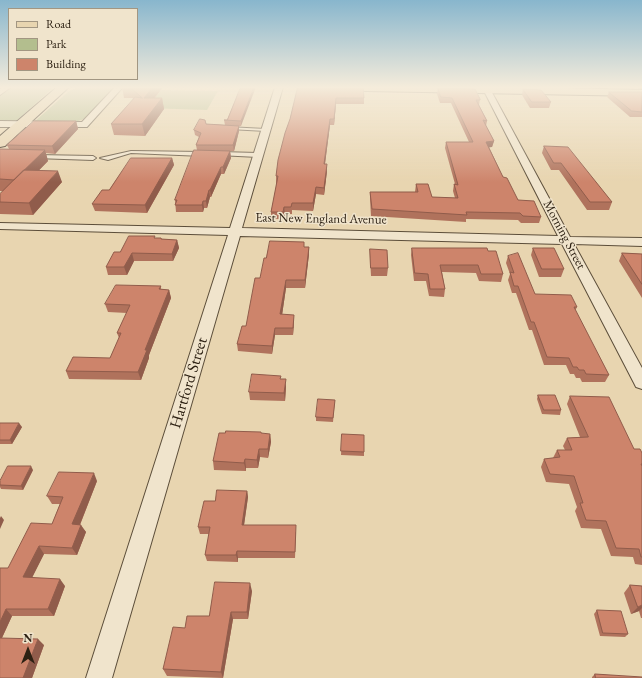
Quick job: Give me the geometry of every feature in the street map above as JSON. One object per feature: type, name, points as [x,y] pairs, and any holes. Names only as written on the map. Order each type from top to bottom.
[{"type":"main road","points":[[0,142],[28,119]]},
{"type":"street","points":[[0,124],[84,125],[90,119]]},
{"type":"street","name":"Hartford Street","points":[[99,678],[270,119]]},
{"type":"street","name":"Morning Street","points":[[502,119],[642,383]]},
{"type":"street","name":"East New England Avenue","points":[[0,226],[642,242]]},
{"type":"lane","points":[[225,128],[266,130]]},
{"type":"lane","points":[[103,158],[131,152],[208,154]]},
{"type":"lane","points":[[215,154],[258,155]]},
{"type":"lane","points":[[33,157],[93,158]]},
{"type":"green space","points":[[0,119],[19,119],[16,121],[0,122]]},
{"type":"green space","points":[[38,119],[84,119],[75,122],[34,122]]},
{"type":"building","points":[[116,119],[146,119],[142,124],[111,124]]},
{"type":"building","points":[[200,119],[205,120],[206,124],[239,126],[233,145],[196,145],[201,133],[194,130]]},
{"type":"building","points":[[228,119],[242,119],[241,121],[224,120]]},
{"type":"building","points":[[290,119],[334,119],[330,119],[324,164],[327,164],[324,188],[316,187],[313,203],[292,203],[291,207],[284,207],[283,212],[271,212],[278,176],[276,176],[278,160]]},
{"type":"building","points":[[462,119],[486,119],[487,121],[483,120],[494,141],[486,142],[503,177],[507,178],[518,200],[534,201],[541,217],[523,216],[520,213],[466,212],[467,215],[372,209],[370,192],[418,192],[416,184],[428,184],[432,197],[458,198],[454,184],[458,185],[446,142],[473,142]]},
{"type":"building","points":[[34,121],[76,121],[52,146],[7,145]]},
{"type":"building","points":[[544,146],[568,147],[612,202],[590,202],[561,163],[554,163]]},
{"type":"building","points":[[0,149],[45,150],[14,180],[0,179]]},
{"type":"building","points":[[194,150],[230,151],[223,167],[221,167],[209,190],[206,201],[203,201],[202,205],[175,205],[177,200],[175,200]]},
{"type":"building","points":[[131,158],[172,158],[145,205],[92,204],[102,190],[109,190]]},
{"type":"building","points":[[24,170],[58,171],[29,203],[0,202],[0,194]]},
{"type":"building","points":[[129,236],[155,236],[154,238],[177,240],[172,254],[132,253],[124,267],[106,267],[114,252],[120,252]]},
{"type":"building","points":[[270,241],[304,242],[304,247],[309,247],[305,280],[286,280],[280,314],[294,315],[293,328],[275,328],[272,346],[237,344],[242,326],[246,326],[255,278],[260,278],[264,258],[266,258]]},
{"type":"building","points":[[412,248],[487,248],[488,251],[496,251],[503,274],[481,274],[478,265],[440,265],[445,289],[430,289],[428,274],[415,273]]},
{"type":"building","points":[[533,248],[554,248],[564,269],[542,269]]},
{"type":"building","points":[[370,249],[387,250],[388,268],[371,268]]},
{"type":"building","points":[[518,253],[535,294],[571,295],[577,307],[574,307],[609,375],[586,374],[584,370],[579,370],[577,367],[573,367],[569,358],[547,357],[534,322],[531,322],[518,286],[514,286],[510,272],[514,273],[508,256]]},
{"type":"building","points":[[622,253],[642,254],[642,284]]},
{"type":"building","points":[[116,285],[161,286],[159,289],[169,290],[145,350],[147,350],[138,372],[66,371],[73,357],[110,358],[121,333],[117,333],[130,305],[105,304]]},
{"type":"building","points":[[252,374],[281,376],[280,379],[286,379],[284,393],[249,392]]},
{"type":"building","points":[[538,395],[555,395],[561,410],[544,410]]},
{"type":"building","points":[[570,396],[609,397],[634,449],[640,449],[642,453],[642,557],[639,549],[616,548],[606,521],[586,520],[580,503],[583,503],[574,476],[550,474],[544,459],[560,457],[557,450],[572,450],[567,438],[588,437]]},
{"type":"building","points":[[318,399],[335,400],[333,418],[316,417]]},
{"type":"building","points":[[0,423],[19,423],[10,440],[0,440]]},
{"type":"building","points":[[226,431],[261,432],[270,434],[268,449],[259,449],[257,460],[245,459],[244,463],[213,461],[219,433],[225,433]]},
{"type":"building","points":[[342,434],[364,435],[364,452],[341,451]]},
{"type":"building","points":[[8,466],[31,466],[21,486],[0,485],[0,481]]},
{"type":"building","points":[[59,472],[94,473],[72,524],[81,525],[72,548],[39,546],[23,577],[60,579],[48,609],[6,609],[0,622],[0,568],[8,568],[31,523],[52,524],[63,497],[47,496]]},
{"type":"building","points":[[217,490],[247,491],[242,525],[296,525],[295,552],[237,551],[236,555],[205,555],[210,527],[198,527],[204,501],[215,501]]},
{"type":"building","points":[[215,582],[250,583],[247,612],[231,612],[221,672],[163,669],[173,627],[185,628],[187,616],[209,616]]},
{"type":"building","points":[[630,585],[642,586],[642,605],[638,607]]},
{"type":"building","points":[[597,610],[621,611],[628,634],[603,633]]},
{"type":"building","points":[[0,638],[38,639],[23,678],[0,678]]},
{"type":"building","points":[[595,674],[642,677],[642,678],[596,678]]}]
